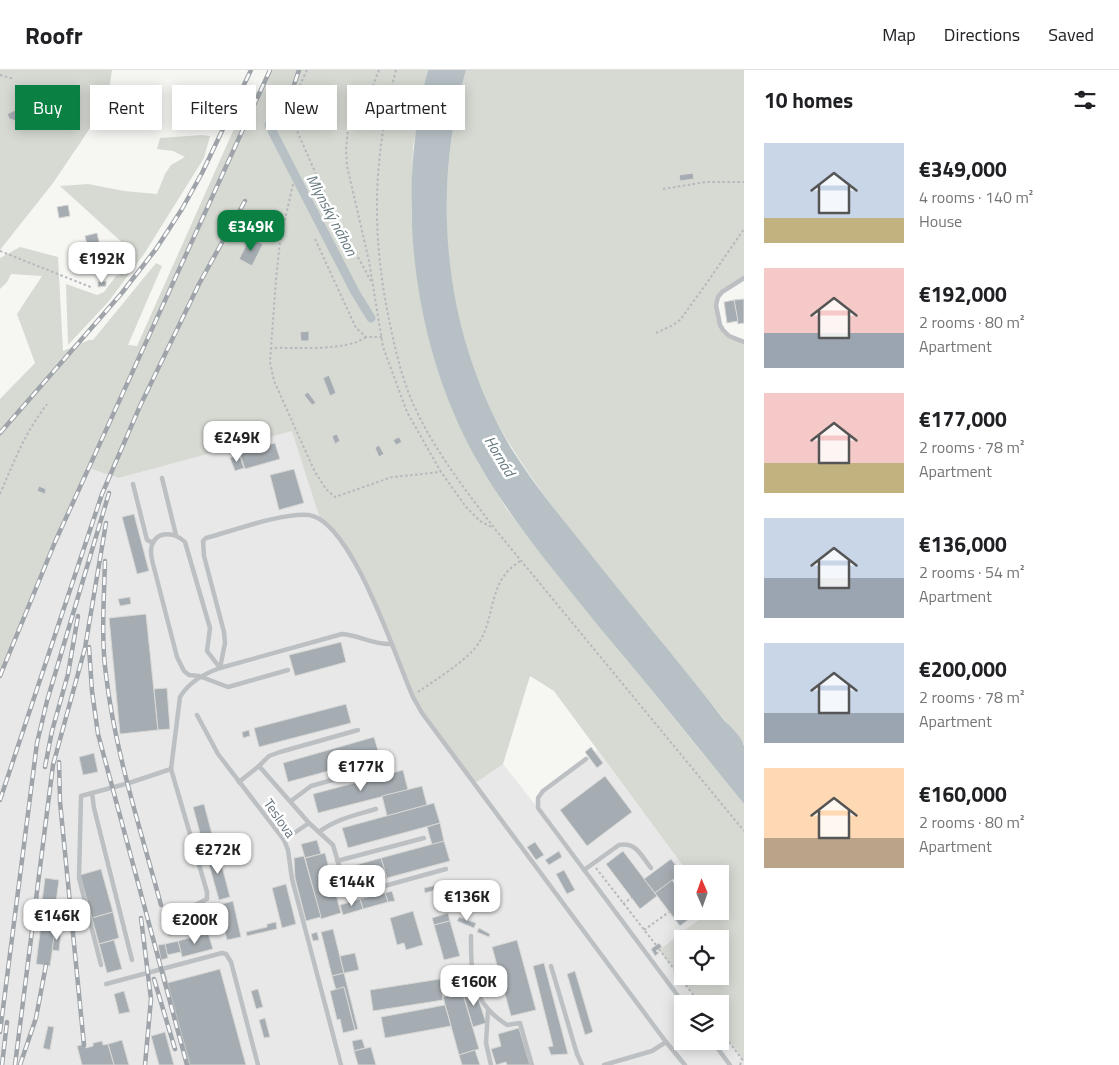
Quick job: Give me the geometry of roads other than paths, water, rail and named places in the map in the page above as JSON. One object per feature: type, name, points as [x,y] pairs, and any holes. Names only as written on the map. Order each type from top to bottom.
[{"type":"lane","points":[[744,278],[722,292],[716,305],[720,325],[723,330],[729,336],[744,342]]},
{"type":"lane","points":[[162,478],[176,535]]},
{"type":"lane","points":[[133,484],[147,540],[153,543]]},
{"type":"lane","points":[[220,668],[225,637],[204,556],[203,541],[206,538],[284,517],[312,515],[320,519],[336,533],[358,568],[413,697],[422,713],[685,1065]]},
{"type":"lane","points":[[220,668],[207,651],[210,628],[185,542],[176,535],[166,534],[158,537],[153,543],[151,552],[153,564],[177,657],[184,671],[228,687],[288,670]]},
{"type":"lane","points":[[172,905],[179,909],[197,905],[207,899],[207,892],[170,769],[180,698],[184,690],[199,676],[220,668],[342,634],[349,634],[383,645],[391,644]]},
{"type":"lane","name":"Teslova","points":[[197,716],[218,754],[284,840],[288,850],[292,879],[341,1065]]},
{"type":"lane","points":[[239,782],[270,756],[358,730]]},
{"type":"lane","points":[[586,759],[543,791],[537,804],[538,808],[677,995]]},
{"type":"lane","points":[[291,801],[311,786],[385,765]]},
{"type":"lane","points":[[260,766],[309,823],[333,845],[348,896],[446,869]]},
{"type":"lane","points":[[101,965],[79,878],[81,796],[170,769]]},
{"type":"lane","points":[[92,793],[94,808],[132,960]]},
{"type":"lane","points":[[319,832],[330,824],[342,819],[376,809]]},
{"type":"lane","points":[[284,840],[309,823]]},
{"type":"lane","points":[[337,861],[424,838]]},
{"type":"lane","points":[[584,870],[619,845],[625,844],[632,845],[651,868]]},
{"type":"lane","points":[[471,936],[472,979],[478,993],[488,1010],[507,1025],[520,1023],[532,1065]]},
{"type":"lane","points":[[106,984],[222,952],[226,954],[230,962],[258,1065]]},
{"type":"lane","points":[[551,966],[582,1065]]},
{"type":"lane","points":[[162,969],[188,1065]]},
{"type":"lane","points":[[488,1010],[486,1043],[491,1065]]},
{"type":"lane","points":[[604,1065],[652,1051],[666,1042]]},
{"type":"lane","points":[[719,1050],[730,1065]]},
{"type":"water","points":[[428,70],[466,70],[463,85],[425,85]]},
{"type":"water","name":"Hornád","points":[[417,130],[453,130],[448,166],[447,215],[450,263],[458,312],[471,359],[488,404],[511,448],[540,491],[741,739],[744,746],[744,804],[551,568],[505,506],[478,462],[456,418],[438,371],[425,322],[416,271],[412,220],[412,169]]},
{"type":"waterway","name":"Mlynský náhon","points":[[272,130],[355,292],[371,318]]},
{"type":"railway","points":[[0,433],[121,294],[156,249],[182,209],[202,173],[251,70]]},
{"type":"railway","points":[[0,676],[55,542],[270,70]]},
{"type":"railway","points":[[294,85],[299,70]]},
{"type":"railway","points":[[0,800],[102,494],[140,406],[199,284],[245,201]]},
{"type":"railway","points":[[0,1032],[37,743],[47,701],[109,493]]},
{"type":"railway","points":[[15,1065],[53,765],[85,648],[106,523]]},
{"type":"railway","points":[[105,561],[103,618],[106,675],[110,704],[129,791],[161,905]]},
{"type":"railway","points":[[45,767],[52,731],[68,674],[78,616]]},
{"type":"railway","points":[[89,647],[92,691],[98,734],[187,1065]]},
{"type":"railway","points":[[59,762],[60,802],[84,1045]]},
{"type":"railway","points":[[141,918],[151,999],[145,1065]]},
{"type":"railway","points":[[20,1065],[36,1018],[46,965]]},
{"type":"railway","points":[[154,979],[175,1049]]},
{"type":"railway","points":[[2,1065],[7,1022]]}]
